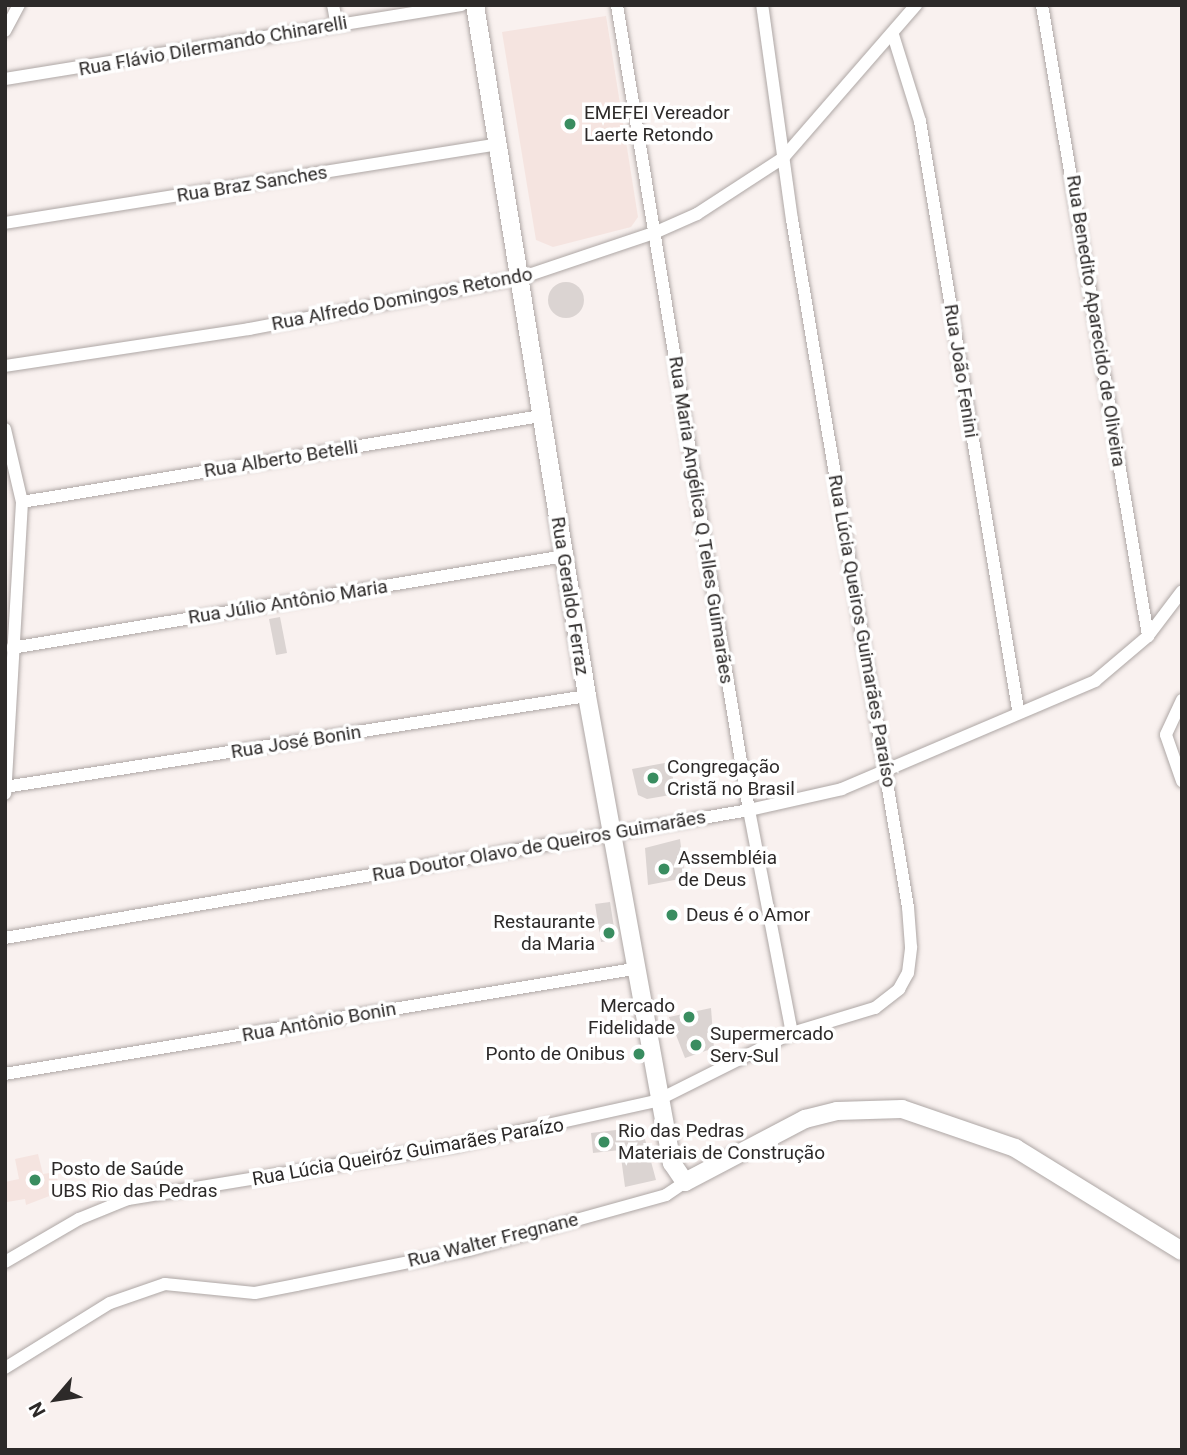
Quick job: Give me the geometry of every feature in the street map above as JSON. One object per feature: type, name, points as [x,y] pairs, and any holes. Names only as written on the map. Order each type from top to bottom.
[{"type":"street","points":[[5,31],[19,5]]},
{"type":"street","points":[[333,5],[337,25]]},
{"type":"street","name":"Rua Flávio Dilermando Chinarelli","points":[[5,79],[461,5]]},
{"type":"street","name":"Rua Geraldo Ferraz","points":[[475,5],[656,1101],[671,1163],[685,1182]]},
{"type":"street","name":"Rua Maria Angélica Q Telles Guimarães","points":[[617,5],[749,810],[792,1033]]},
{"type":"street","name":"Rua Lúcia Queiros Guimarães Paraíso","points":[[656,1101],[792,1033],[875,1008],[899,989],[908,973],[908,907],[783,158],[762,5]]},
{"type":"street","name":"Rua Alfredo Domingos Retondo","points":[[5,366],[249,329],[520,278],[654,233],[696,214],[783,158],[893,35],[916,5]]},
{"type":"street","name":"Rua Benedito Aparecido de Oliveira","points":[[1042,5],[1148,636]]},
{"type":"street","name":"Rua João Fenini","points":[[893,35],[920,121],[1018,710]]},
{"type":"street","name":"Rua Braz Sanches","points":[[5,223],[499,144]]},
{"type":"street","name":"Rua Alberto Betelli","points":[[22,502],[541,416]]},
{"type":"street","points":[[5,429],[22,502],[6,789]]},
{"type":"street","name":"Rua Júlio Antônio Maria","points":[[12,648],[564,556]]},
{"type":"street","name":"Rua Doutor Olavo de Queiros Guimarães","points":[[5,938],[613,831],[749,810],[842,789],[1018,710],[1095,681],[1148,636],[1182,591]]},
{"type":"street","name":"Rua José Bonin","points":[[6,789],[587,696]]},
{"type":"street","points":[[1182,700],[1166,735],[1182,781]]},
{"type":"street","name":"Rua Antônio Bonin","points":[[5,1074],[633,969]]},
{"type":"street","name":"Rua Lúcia Queiróz Guimarães Paraízo","points":[[5,1262],[79,1219],[128,1199],[481,1141],[656,1101]]},
{"type":"street","name":"Rua Walter Fregnane","points":[[5,1368],[110,1303],[165,1284],[255,1293],[468,1250],[666,1195],[781,1128],[837,1111],[902,1110],[979,1131],[1116,1205],[1182,1251]]},
{"type":"shaded area","name":"EMEFEI Vereador Laerte Retondo","points":[[606,16],[638,217],[631,227],[553,247],[536,240],[502,32]]},
{"type":"shaded area","name":"Posto de Saúde UBS Rio das Pedras","points":[[38,1154],[43,1174],[56,1172],[60,1192],[26,1205],[25,1199],[7,1202],[5,1182],[19,1179],[15,1159]]},
{"type":"building","points":[[566,282],[579,287],[584,300],[579,313],[566,318],[553,313],[548,300],[553,287]]},
{"type":"building","points":[[280,617],[287,653],[276,655],[269,619]]},
{"type":"building","name":"Congregação Cristã no Brasil","points":[[670,762],[676,794],[647,799],[638,795],[632,769]]},
{"type":"building","name":"Assembléia de Deus","points":[[680,839],[685,878],[648,885],[645,848]]},
{"type":"building","points":[[610,902],[616,940],[601,942],[595,904]]},
{"type":"building","points":[[711,1008],[714,1048],[685,1058],[669,1017]]},
{"type":"building","points":[[642,1128],[656,1180],[625,1187],[620,1150],[593,1153],[591,1133],[616,1130],[617,1137]]},
{"type":"place","name":"EMEFEI Vereador Laerte Retondo","points":[[570,124]]},
{"type":"place","name":"Congregação Cristã no Brasil","points":[[653,778]]},
{"type":"place","name":"Assembléia de Deus","points":[[664,869]]},
{"type":"place","name":"Deus é o Amor","points":[[672,915]]},
{"type":"place","name":"Restaurante da Maria","points":[[609,933]]},
{"type":"place","name":"Mercado Fidelidade","points":[[689,1017]]},
{"type":"place","name":"Supermercado Serv-Sul","points":[[696,1045]]},
{"type":"place","name":"Ponto de Onibus","points":[[639,1054]]},
{"type":"place","name":"Rio das Pedras Materiais de Construção","points":[[604,1142]]},
{"type":"place","name":"Posto de Saúde UBS Rio das Pedras","points":[[35,1180]]}]
